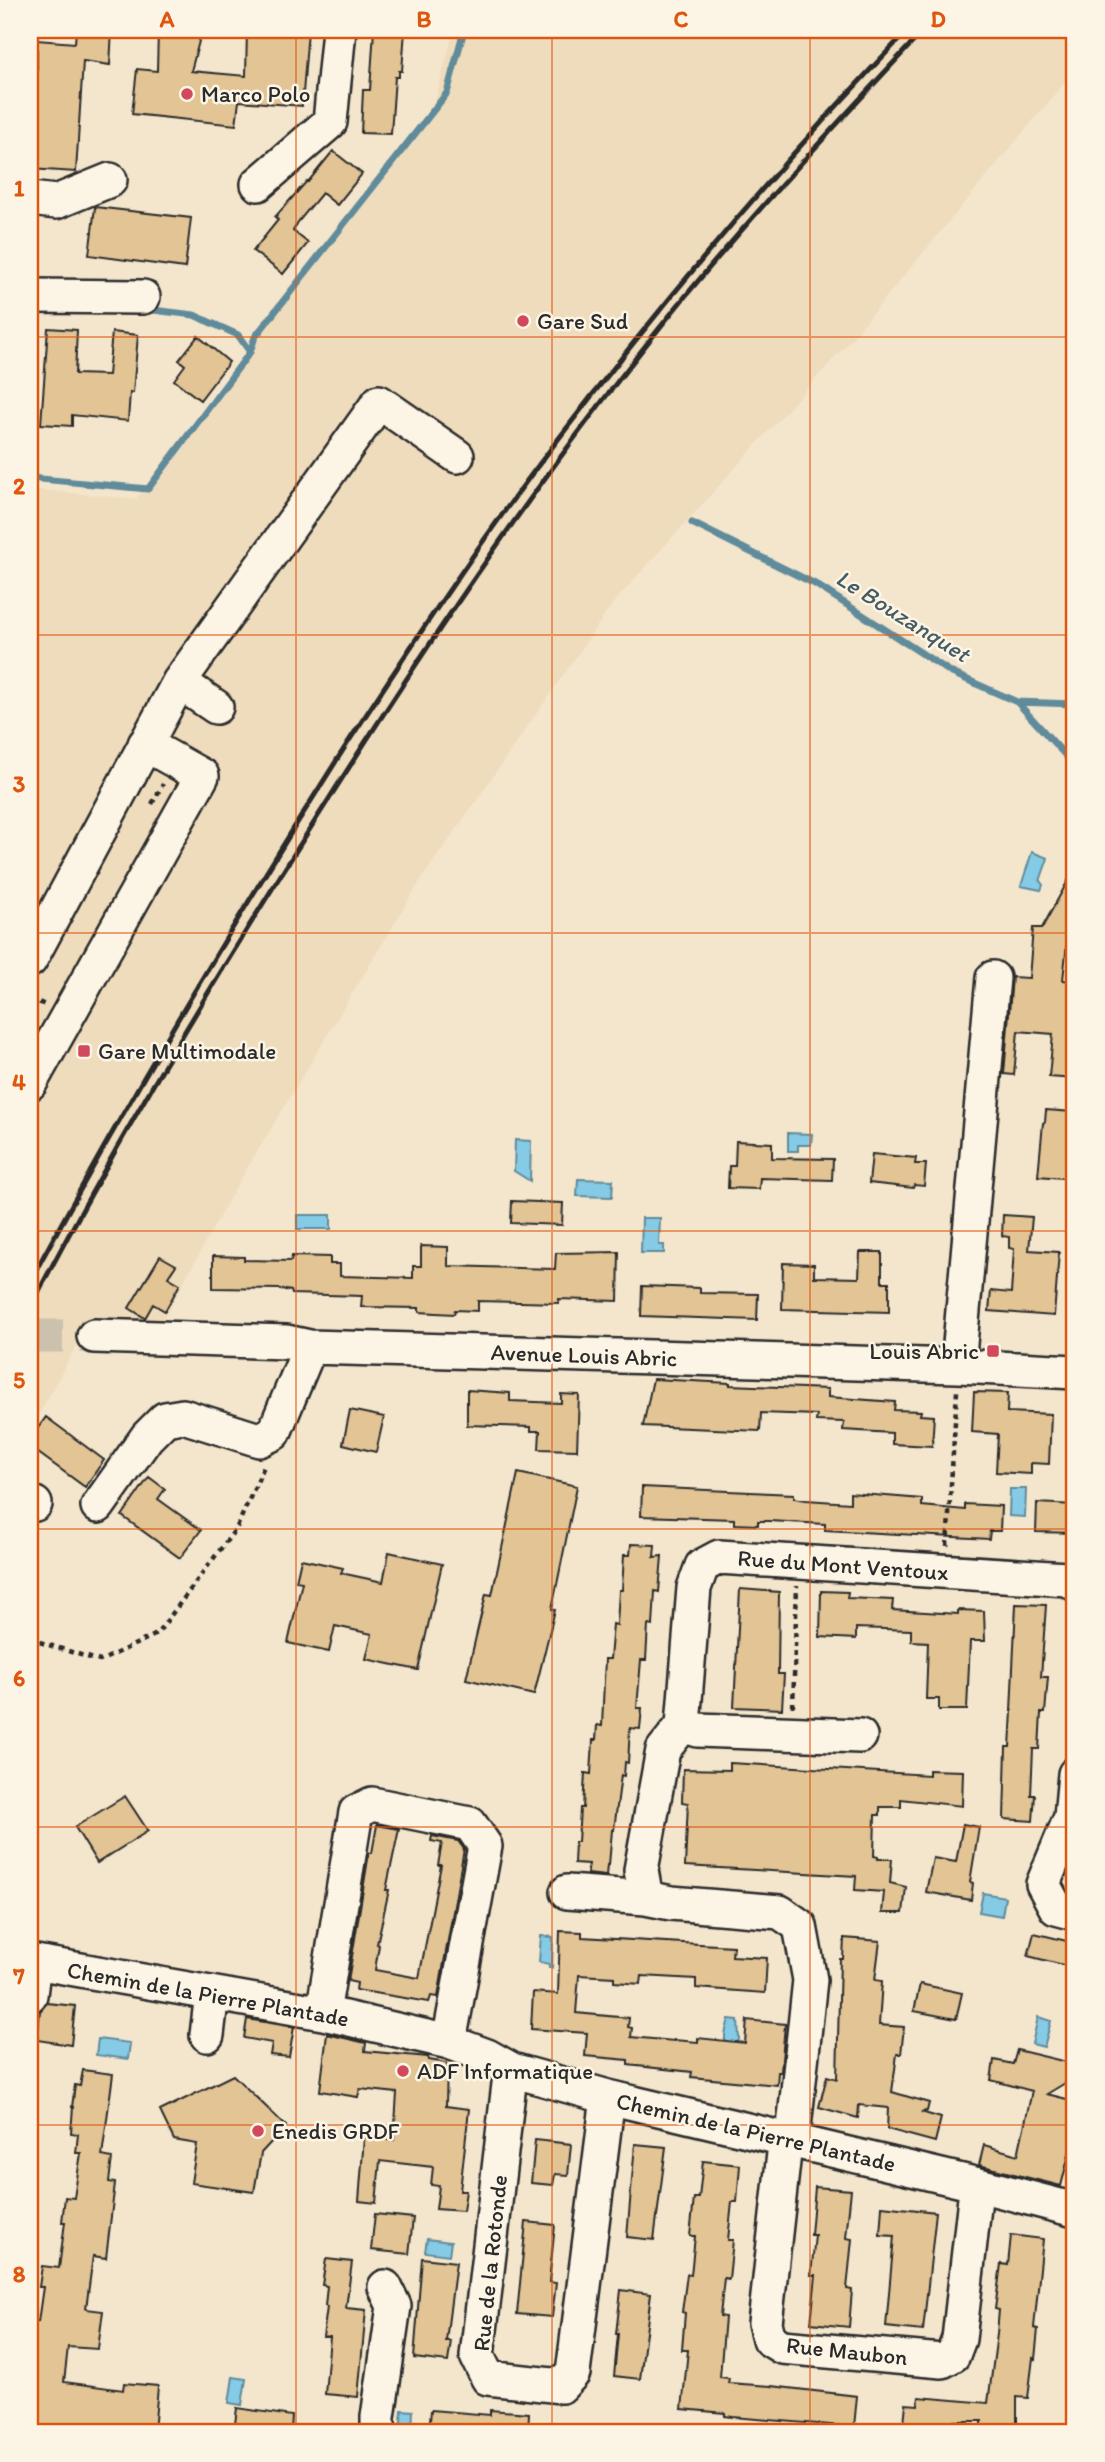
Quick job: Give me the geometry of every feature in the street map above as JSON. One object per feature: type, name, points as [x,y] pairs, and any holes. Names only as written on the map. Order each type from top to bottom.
[{"type":"street","points":[[258,184],[330,122],[339,30]]},
{"type":"street","points":[[30,199],[56,202],[110,180]]},
{"type":"street","points":[[30,296],[143,297]]},
{"type":"street","points":[[30,960],[179,682],[379,402],[457,456]]},
{"type":"street","points":[[179,682],[216,707]]},
{"type":"street","points":[[30,1083],[202,776],[145,744]]},
{"type":"street","points":[[958,1366],[993,978]]},
{"type":"street","name":"Avenue Louis Abric","points":[[94,1336],[287,1342],[310,1347],[958,1366],[1075,1373]]},
{"type":"street","points":[[98,1506],[147,1437],[165,1419],[183,1416],[259,1440],[274,1433],[310,1347]]},
{"type":"street","name":"Rue du Mont Ventoux","points":[[683,1726],[694,1588],[702,1566],[719,1557],[1067,1579],[1075,1584]]},
{"type":"street","points":[[646,1898],[641,1870],[663,1750],[683,1726],[698,1730],[860,1736]]},
{"type":"street","points":[[1075,1774],[1071,1817],[1044,1884],[1056,1908],[1075,1913]]},
{"type":"street","points":[[323,2013],[356,1812],[372,1804],[470,1824],[485,1846],[449,2042]]},
{"type":"street","points":[[567,1892],[780,1912],[800,1926],[810,1980],[794,2127],[789,2141]]},
{"type":"street","points":[[30,1996],[32,1962]]},
{"type":"street","name":"Chemin de la Pierre Plantade","points":[[32,1962],[323,2013],[449,2042],[487,2056],[512,2070],[608,2097],[1075,2210]]},
{"type":"street","points":[[207,2035],[212,1993]]},
{"type":"street","name":"Rue de la Rotonde","points":[[512,2070],[477,2356],[488,2378],[561,2386],[573,2373],[608,2097]]},
{"type":"street","name":"Rue Maubon","points":[[789,2141],[784,2153],[765,2323],[769,2339],[782,2347],[942,2361],[953,2355],[959,2339],[975,2198],[979,2185]]},
{"type":"street","points":[[378,2432],[394,2306],[385,2287]]},
{"type":"path","points":[[946,1572],[958,1366]]},
{"type":"path","points":[[30,1639],[100,1661],[157,1634],[237,1527],[269,1455],[274,1433]]},
{"type":"path","points":[[792,1732],[798,1563]]},
{"type":"shaded area","points":[[454,30],[1075,30],[1075,70],[849,342],[614,602],[417,886],[233,1192],[163,1320],[91,1319],[30,1431],[30,489],[136,499],[434,104]]},
{"type":"water","points":[[1032,852],[1048,858],[1040,881],[1043,885],[1041,890],[1021,886]]},
{"type":"water","points":[[788,1133],[812,1134],[811,1145],[798,1145],[798,1151],[788,1151]]},
{"type":"water","points":[[515,1140],[531,1141],[530,1181],[514,1171]]},
{"type":"water","points":[[578,1179],[613,1180],[612,1197],[577,1196]]},
{"type":"water","points":[[297,1215],[331,1215],[331,1229],[297,1229]]},
{"type":"water","points":[[642,1218],[660,1218],[659,1245],[664,1245],[664,1253],[641,1253]]},
{"type":"water","points":[[1010,1489],[1026,1489],[1025,1517],[1009,1516]]},
{"type":"water","points":[[983,1893],[1005,1897],[1002,1916],[979,1912]]},
{"type":"water","points":[[541,1936],[553,1937],[552,1968],[549,1968],[549,1964],[539,1962]]},
{"type":"water","points":[[1038,2017],[1051,2021],[1044,2047],[1032,2044]]},
{"type":"water","points":[[729,2019],[738,2020],[739,2039],[735,2050],[725,2049]]},
{"type":"water","points":[[98,2039],[130,2043],[128,2059],[96,2055]]},
{"type":"water","points":[[427,2239],[451,2242],[449,2255],[425,2252]]},
{"type":"water","points":[[233,2377],[246,2379],[242,2405],[229,2403]]},
{"type":"water","points":[[402,2410],[413,2411],[412,2432],[400,2432]]},
{"type":"building","points":[[76,30],[112,30],[110,65],[83,61],[76,172],[30,169],[30,120],[33,84],[37,84],[37,40],[75,43]]},
{"type":"building","points":[[158,30],[202,30],[191,71],[246,76],[247,30],[308,30],[302,106],[239,101],[236,125],[132,114],[137,69],[157,71]]},
{"type":"building","points":[[374,30],[405,30],[402,71],[399,71],[399,77],[395,77],[391,134],[361,133],[363,90],[370,90]]},
{"type":"building","points":[[333,151],[362,174],[337,205],[322,193],[298,222],[293,231],[308,243],[283,274],[253,251],[278,220],[275,217]]},
{"type":"building","points":[[95,207],[191,218],[185,268],[89,255]]},
{"type":"building","points":[[48,328],[77,330],[75,374],[108,375],[112,332],[138,335],[128,421],[72,415],[72,426],[41,424]]},
{"type":"building","points":[[198,336],[229,362],[200,400],[174,380],[185,365],[179,360]]},
{"type":"building","points":[[1075,868],[1075,928],[1069,925],[1063,980],[1075,981],[1075,1079],[1049,1077],[1053,1034],[1018,1031],[1014,1075],[1004,1074],[1012,977],[1029,978],[1033,928],[1042,928]]},
{"type":"building","points":[[1046,1110],[1073,1112],[1071,1144],[1075,1144],[1075,1179],[1038,1176]]},
{"type":"building","points":[[736,1141],[772,1143],[772,1158],[833,1159],[832,1180],[760,1178],[759,1189],[728,1188],[729,1166],[735,1166]]},
{"type":"building","points":[[872,1154],[916,1158],[915,1164],[926,1164],[924,1186],[914,1185],[913,1188],[869,1183]]},
{"type":"building","points":[[512,1201],[563,1203],[562,1225],[511,1223]]},
{"type":"building","points":[[1003,1215],[1032,1217],[1029,1250],[1059,1252],[1054,1316],[989,1311],[991,1291],[1011,1293],[1014,1249],[1009,1248],[1009,1237],[1002,1236]]},
{"type":"building","points":[[421,1246],[448,1247],[448,1266],[555,1269],[556,1253],[619,1252],[618,1301],[478,1301],[478,1311],[455,1310],[454,1314],[419,1312],[419,1308],[361,1307],[362,1296],[292,1294],[291,1291],[280,1289],[213,1288],[213,1256],[291,1261],[292,1256],[330,1257],[330,1264],[340,1264],[340,1276],[413,1278],[413,1266],[421,1266]]},
{"type":"building","points":[[860,1252],[882,1252],[882,1282],[889,1282],[889,1312],[782,1309],[783,1263],[814,1264],[814,1277],[859,1278]]},
{"type":"building","points":[[160,1256],[176,1265],[168,1277],[180,1284],[165,1311],[153,1304],[145,1318],[129,1308]]},
{"type":"building","points":[[642,1286],[700,1288],[700,1293],[758,1294],[757,1320],[641,1316]]},
{"type":"building","points":[[653,1379],[828,1389],[828,1397],[895,1402],[894,1410],[921,1411],[920,1415],[934,1416],[932,1446],[892,1444],[892,1433],[843,1430],[844,1422],[816,1421],[817,1415],[761,1413],[760,1431],[643,1426]]},
{"type":"building","points":[[467,1390],[510,1393],[510,1401],[561,1403],[561,1394],[579,1395],[577,1450],[539,1449],[540,1431],[531,1431],[531,1427],[467,1425]]},
{"type":"building","points":[[974,1392],[1008,1393],[1007,1412],[1051,1414],[1049,1464],[1031,1463],[1031,1474],[996,1472],[998,1434],[972,1432]]},
{"type":"building","points":[[350,1410],[384,1417],[376,1452],[343,1444]]},
{"type":"building","points":[[46,1417],[104,1460],[85,1487],[30,1447],[30,1439]]},
{"type":"building","points":[[518,1473],[577,1486],[552,1609],[555,1610],[534,1695],[466,1679],[486,1594],[492,1595]]},
{"type":"building","points":[[149,1477],[165,1489],[158,1499],[201,1530],[180,1558],[122,1516]]},
{"type":"building","points":[[642,1487],[794,1494],[794,1498],[806,1500],[850,1503],[850,1493],[922,1499],[922,1506],[965,1510],[965,1504],[1001,1506],[1000,1531],[990,1531],[989,1539],[825,1530],[825,1524],[758,1521],[758,1525],[734,1524],[734,1519],[641,1516]]},
{"type":"building","points":[[1037,1503],[1075,1505],[1075,1533],[1036,1532]]},
{"type":"building","points":[[631,1544],[655,1545],[654,1557],[662,1556],[659,1592],[655,1591],[653,1626],[648,1625],[646,1660],[641,1660],[637,1708],[642,1708],[640,1729],[630,1728],[628,1763],[625,1762],[624,1776],[621,1775],[606,1876],[587,1874],[589,1864],[574,1863],[575,1842],[578,1842],[580,1808],[583,1808],[585,1773],[591,1774],[593,1740],[596,1740],[597,1725],[602,1726],[605,1659],[610,1659],[613,1624],[617,1625],[619,1590],[622,1590],[624,1555],[630,1555]]},
{"type":"building","points":[[389,1552],[442,1564],[418,1670],[366,1659],[372,1634],[335,1626],[329,1652],[288,1643],[302,1582],[296,1581],[301,1559],[343,1568],[341,1573],[383,1582]]},
{"type":"building","points":[[740,1589],[779,1592],[778,1674],[784,1674],[782,1709],[734,1707]]},
{"type":"building","points":[[821,1591],[848,1592],[847,1598],[893,1600],[892,1610],[958,1614],[958,1610],[984,1611],[985,1641],[970,1641],[967,1710],[939,1710],[939,1699],[926,1699],[928,1642],[911,1641],[911,1630],[856,1628],[856,1639],[820,1637]]},
{"type":"building","points":[[1016,1604],[1046,1605],[1041,1677],[1048,1677],[1045,1713],[1041,1713],[1039,1749],[1033,1749],[1033,1821],[1004,1819]]},
{"type":"building","points":[[730,1763],[929,1775],[929,1770],[963,1771],[962,1806],[901,1799],[901,1807],[880,1807],[880,1815],[875,1815],[874,1856],[878,1859],[892,1859],[890,1883],[906,1887],[903,1913],[882,1913],[884,1892],[855,1890],[856,1876],[685,1866],[688,1803],[682,1802],[683,1769],[730,1770]]},
{"type":"building","points":[[125,1796],[148,1831],[97,1863],[75,1827]]},
{"type":"building","points":[[963,1824],[979,1827],[970,1882],[973,1883],[971,1900],[926,1892],[933,1858],[956,1862]]},
{"type":"building","points":[[377,1825],[399,1829],[386,1890],[389,1890],[377,1944],[375,1970],[419,1978],[441,1865],[438,1865],[442,1843],[431,1841],[432,1836],[458,1841],[464,1849],[438,1997],[431,1996],[429,2002],[356,1990],[357,1983],[348,1981],[369,1853],[372,1853]]},
{"type":"building","points":[[560,1931],[582,1932],[582,1937],[733,1946],[732,1956],[767,1958],[765,1993],[696,1988],[696,1979],[642,1976],[641,1984],[614,1982],[614,1977],[579,1975],[576,2013],[629,2018],[631,2037],[674,2041],[698,2042],[698,2038],[745,2043],[747,2020],[785,2024],[781,2072],[778,2072],[777,2085],[691,2077],[692,2072],[628,2065],[628,2060],[585,2056],[587,2033],[531,2029],[533,1992],[558,1994]]},
{"type":"building","points":[[1034,1933],[1075,1943],[1075,1968],[1028,1956]]},
{"type":"building","points":[[844,1938],[880,1941],[875,1980],[882,1981],[879,2025],[904,2027],[892,2092],[929,2103],[927,2111],[921,2112],[941,2118],[935,2142],[887,2129],[888,2108],[859,2105],[858,2118],[819,2107],[827,2076],[837,2079],[840,1959],[843,1959]]},
{"type":"building","points":[[920,1984],[962,1993],[956,2019],[914,2011]]},
{"type":"building","points":[[47,2003],[75,2006],[71,2045],[37,2040],[40,2011]]},
{"type":"building","points":[[247,2019],[294,2027],[289,2057],[270,2055],[272,2043],[244,2038]]},
{"type":"building","points":[[327,2034],[366,2043],[365,2051],[428,2057],[429,2060],[447,2063],[446,2106],[469,2109],[460,2191],[466,2191],[463,2211],[436,2209],[439,2186],[431,2185],[433,2167],[380,2161],[376,2203],[359,2201],[364,2137],[394,2140],[397,2093],[360,2089],[358,2097],[320,2091]]},
{"type":"building","points":[[1017,2050],[1075,2064],[1075,2077],[1047,2094],[1075,2101],[1075,2131],[1061,2186],[979,2165],[984,2145],[1018,2155],[1032,2091],[991,2080],[994,2060],[1013,2064]]},
{"type":"building","points":[[83,2070],[113,2074],[102,2156],[112,2158],[109,2182],[115,2183],[106,2258],[93,2256],[86,2309],[103,2311],[98,2349],[68,2347],[64,2382],[123,2390],[124,2383],[158,2386],[154,2432],[30,2432],[30,2331],[34,2332],[35,2321],[38,2322],[43,2287],[39,2287],[42,2266],[59,2268],[65,2222],[62,2222],[65,2197],[74,2198],[81,2153],[76,2153],[78,2134],[71,2133],[72,2107],[75,2085],[80,2086]]},
{"type":"building","name":"Enedis GRDF","points":[[233,2075],[286,2126],[261,2153],[254,2192],[191,2183],[197,2144],[174,2140],[160,2111]]},
{"type":"building","points":[[535,2140],[571,2144],[568,2175],[555,2174],[553,2185],[531,2183]]},
{"type":"building","points":[[635,2144],[666,2147],[654,2240],[627,2237]]},
{"type":"building","points":[[703,2161],[740,2165],[737,2202],[732,2202],[728,2240],[733,2240],[729,2279],[724,2278],[720,2316],[725,2317],[720,2377],[729,2378],[728,2383],[857,2396],[854,2427],[733,2417],[725,2416],[725,2413],[682,2409],[688,2350],[682,2350],[685,2313],[682,2312],[687,2274],[691,2275],[695,2236],[690,2236],[694,2198],[699,2198]]},
{"type":"building","points":[[815,2187],[851,2190],[846,2238],[852,2239],[847,2289],[852,2290],[849,2327],[811,2323],[816,2275],[811,2275],[815,2235],[811,2235]]},
{"type":"building","points":[[882,2206],[936,2212],[923,2331],[886,2327],[894,2236],[880,2235]]},
{"type":"building","points":[[375,2214],[413,2218],[409,2254],[371,2250]]},
{"type":"building","points":[[526,2222],[555,2225],[549,2282],[556,2283],[552,2317],[517,2314]]},
{"type":"building","points":[[1011,2235],[1043,2239],[1034,2328],[1038,2329],[1035,2359],[1033,2358],[1028,2398],[1017,2397],[1017,2432],[982,2429],[982,2421],[945,2421],[943,2432],[903,2432],[906,2404],[918,2405],[919,2397],[988,2403],[997,2334],[999,2310],[995,2309],[1001,2264],[1008,2265]]},
{"type":"building","points":[[422,2258],[456,2262],[446,2341],[451,2341],[448,2362],[414,2358]]},
{"type":"building","points":[[326,2259],[352,2262],[346,2308],[366,2310],[358,2397],[325,2394],[330,2337],[323,2337],[327,2286],[322,2285]]},
{"type":"building","points":[[621,2290],[651,2294],[640,2379],[614,2376]]},
{"type":"building","points":[[237,2408],[292,2416],[291,2432],[234,2432]]},
{"type":"building","points":[[431,2410],[490,2415],[490,2410],[529,2413],[528,2432],[429,2432]]},
{"type":"waterway","points":[[30,478],[148,489],[250,352],[255,337],[447,93],[464,30]]},
{"type":"waterway","points":[[145,309],[194,315],[238,335],[250,352]]},
{"type":"waterway","name":"Le Bouzanquet","points":[[692,523],[815,584],[952,673],[1017,702],[1075,766]]},
{"type":"waterway","points":[[1017,702],[1075,704]]},
{"type":"tunnel","points":[[30,1336],[94,1336]]},
{"type":"railway","points":[[30,1281],[144,1077],[264,876],[347,744],[473,555],[553,446],[681,285],[815,130],[908,30]]},
{"type":"railway","points":[[30,1308],[133,1119],[244,935],[362,747],[494,550],[586,423],[683,299],[771,196],[924,30]]},
{"type":"place","name":"Marco Polo","points":[[187,94]]},
{"type":"place","name":"Gare Sud","points":[[523,321]]},
{"type":"place","name":"Gare Multimodale","points":[[84,1051]]},
{"type":"place","name":"Louis Abric","points":[[993,1351]]},
{"type":"place","name":"ADF Informatique","points":[[403,2071]]},
{"type":"place","name":"Enedis GRDF","points":[[258,2131]]}]
